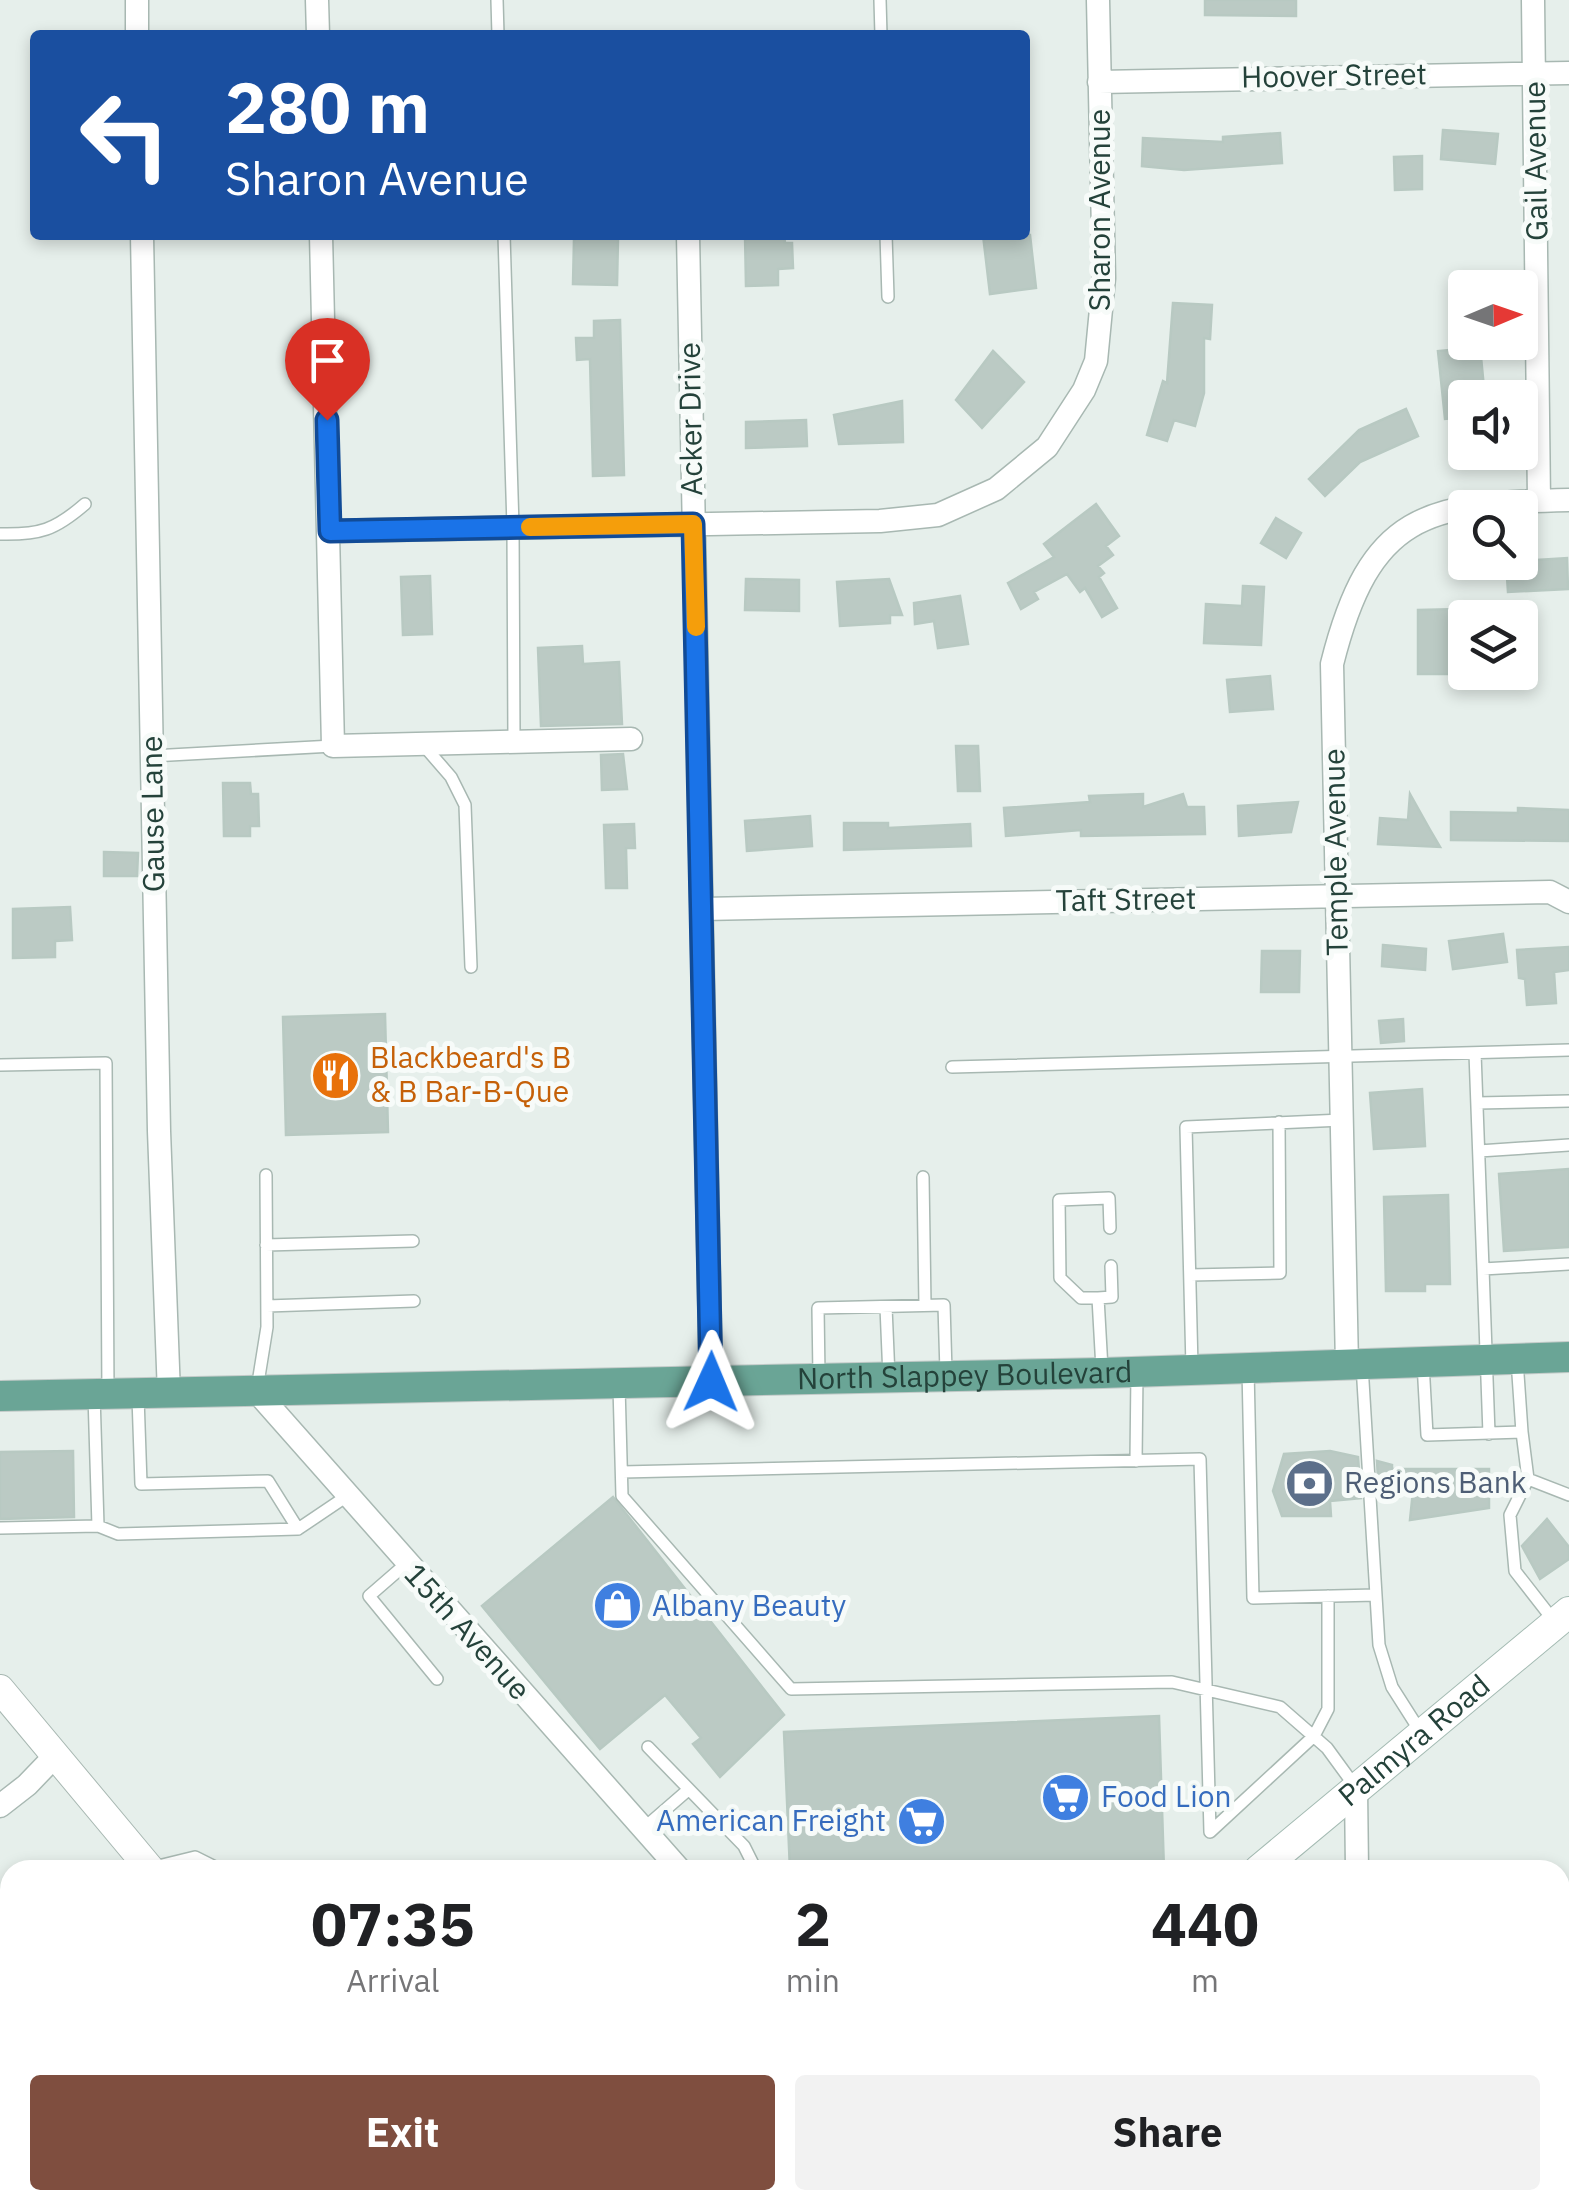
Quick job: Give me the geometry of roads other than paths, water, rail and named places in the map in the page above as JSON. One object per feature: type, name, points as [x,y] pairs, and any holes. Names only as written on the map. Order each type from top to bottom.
[{"type":"main road","name":"North Slappey Boulevard","points":[[0,1396],[1102,1374],[1569,1358]]},
{"type":"main road","name":"Palmyra Road","points":[[1271,1860],[1562,1618]]},
{"type":"street","points":[[136,0],[137,30]]},
{"type":"street","points":[[317,0],[318,30]]},
{"type":"street","name":"Sharon Avenue","points":[[330,531],[880,521],[938,515],[996,489],[1047,447],[1084,390],[1098,345],[1104,278],[1098,0]]},
{"type":"street","name":"Gail Avenue","points":[[1532,0],[1539,501]]},
{"type":"street","name":"Hoover Street","points":[[1099,82],[1569,73]]},
{"type":"street","name":"Gause Lane","points":[[142,240],[159,1131],[169,1394]]},
{"type":"street","points":[[321,240],[333,746],[630,738]]},
{"type":"street","name":"Acker Drive","points":[[688,240],[711,1382]]},
{"type":"street","name":"Temple Avenue","points":[[1355,1365],[1342,1120],[1332,664],[1351,600],[1368,566],[1385,546],[1429,517],[1450,510],[1569,500]]},
{"type":"street","name":"Taft Street","points":[[703,910],[1563,892]]},
{"type":"street","name":"15th Avenue","points":[[256,1392],[671,1860]]},
{"type":"street","points":[[0,1689],[142,1860]]},
{"type":"street","points":[[0,1806],[54,1757]]},
{"type":"street","points":[[1356,1789],[1358,1860]]},
{"type":"lane","points":[[497,0],[498,30]]},
{"type":"lane","points":[[880,0],[881,30]]},
{"type":"lane","points":[[504,240],[513,528],[514,742]]},
{"type":"lane","points":[[886,240],[888,297]]},
{"type":"lane","points":[[0,534],[40,533],[60,526],[86,504]]},
{"type":"lane","points":[[422,744],[451,776],[465,805],[470,967]]},
{"type":"lane","points":[[152,756],[333,746]]},
{"type":"lane","points":[[952,1067],[1569,1050]]},
{"type":"lane","points":[[1474,1052],[1489,1434]]},
{"type":"lane","points":[[0,1065],[106,1063],[114,1394],[98,1526]]},
{"type":"lane","points":[[1477,1103],[1569,1101]]},
{"type":"lane","points":[[1192,1371],[1186,1127],[1342,1120]]},
{"type":"lane","points":[[1190,1276],[1280,1273],[1278,1122]]},
{"type":"lane","points":[[1479,1151],[1569,1145]]},
{"type":"lane","points":[[256,1392],[267,1327],[266,1174]]},
{"type":"lane","points":[[923,1178],[926,1306]]},
{"type":"lane","points":[[1110,1228],[1109,1198],[1059,1200],[1060,1278],[1081,1298],[1112,1297],[1111,1266]]},
{"type":"lane","points":[[266,1245],[413,1241]]},
{"type":"lane","points":[[1484,1269],[1569,1264]]},
{"type":"lane","points":[[1098,1298],[1102,1374]]},
{"type":"lane","points":[[267,1306],[414,1301]]},
{"type":"lane","points":[[819,1380],[818,1308],[944,1305],[946,1376]]},
{"type":"lane","points":[[886,1306],[889,1378]]},
{"type":"lane","points":[[1517,1359],[1528,1479],[1510,1515],[1514,1570],[1562,1618]]},
{"type":"lane","points":[[1423,1362],[1426,1436],[1522,1432]]},
{"type":"lane","points":[[1355,1365],[1379,1645],[1392,1688],[1422,1734]]},
{"type":"lane","points":[[1248,1369],[1253,1598],[1376,1595]]},
{"type":"lane","points":[[1136,1372],[1136,1460]]},
{"type":"lane","points":[[618,1384],[622,1496],[790,1689],[1172,1682],[1280,1708],[1327,1748],[1356,1789]]},
{"type":"lane","points":[[114,1394],[141,1484],[268,1481],[298,1530]]},
{"type":"lane","points":[[622,1472],[1200,1459],[1210,1832],[1314,1736],[1328,1709],[1328,1596]]},
{"type":"lane","points":[[1528,1479],[1569,1495]]},
{"type":"lane","points":[[0,1528],[98,1526],[118,1534],[298,1530],[347,1496]]},
{"type":"lane","points":[[407,1563],[369,1596],[437,1678]]},
{"type":"lane","points":[[648,1746],[744,1846],[751,1860]]},
{"type":"lane","points":[[643,1829],[688,1790]]},
{"type":"place","name":"Blackbeard's B & B Bar-B-Que","points":[[335,1075]]},
{"type":"place","name":"Regions Bank","points":[[1309,1483]]},
{"type":"place","name":"Albany Beauty","points":[[617,1606]]},
{"type":"place","name":"Food Lion","points":[[1066,1797]]},
{"type":"place","name":"American Freight","points":[[921,1821]]}]
